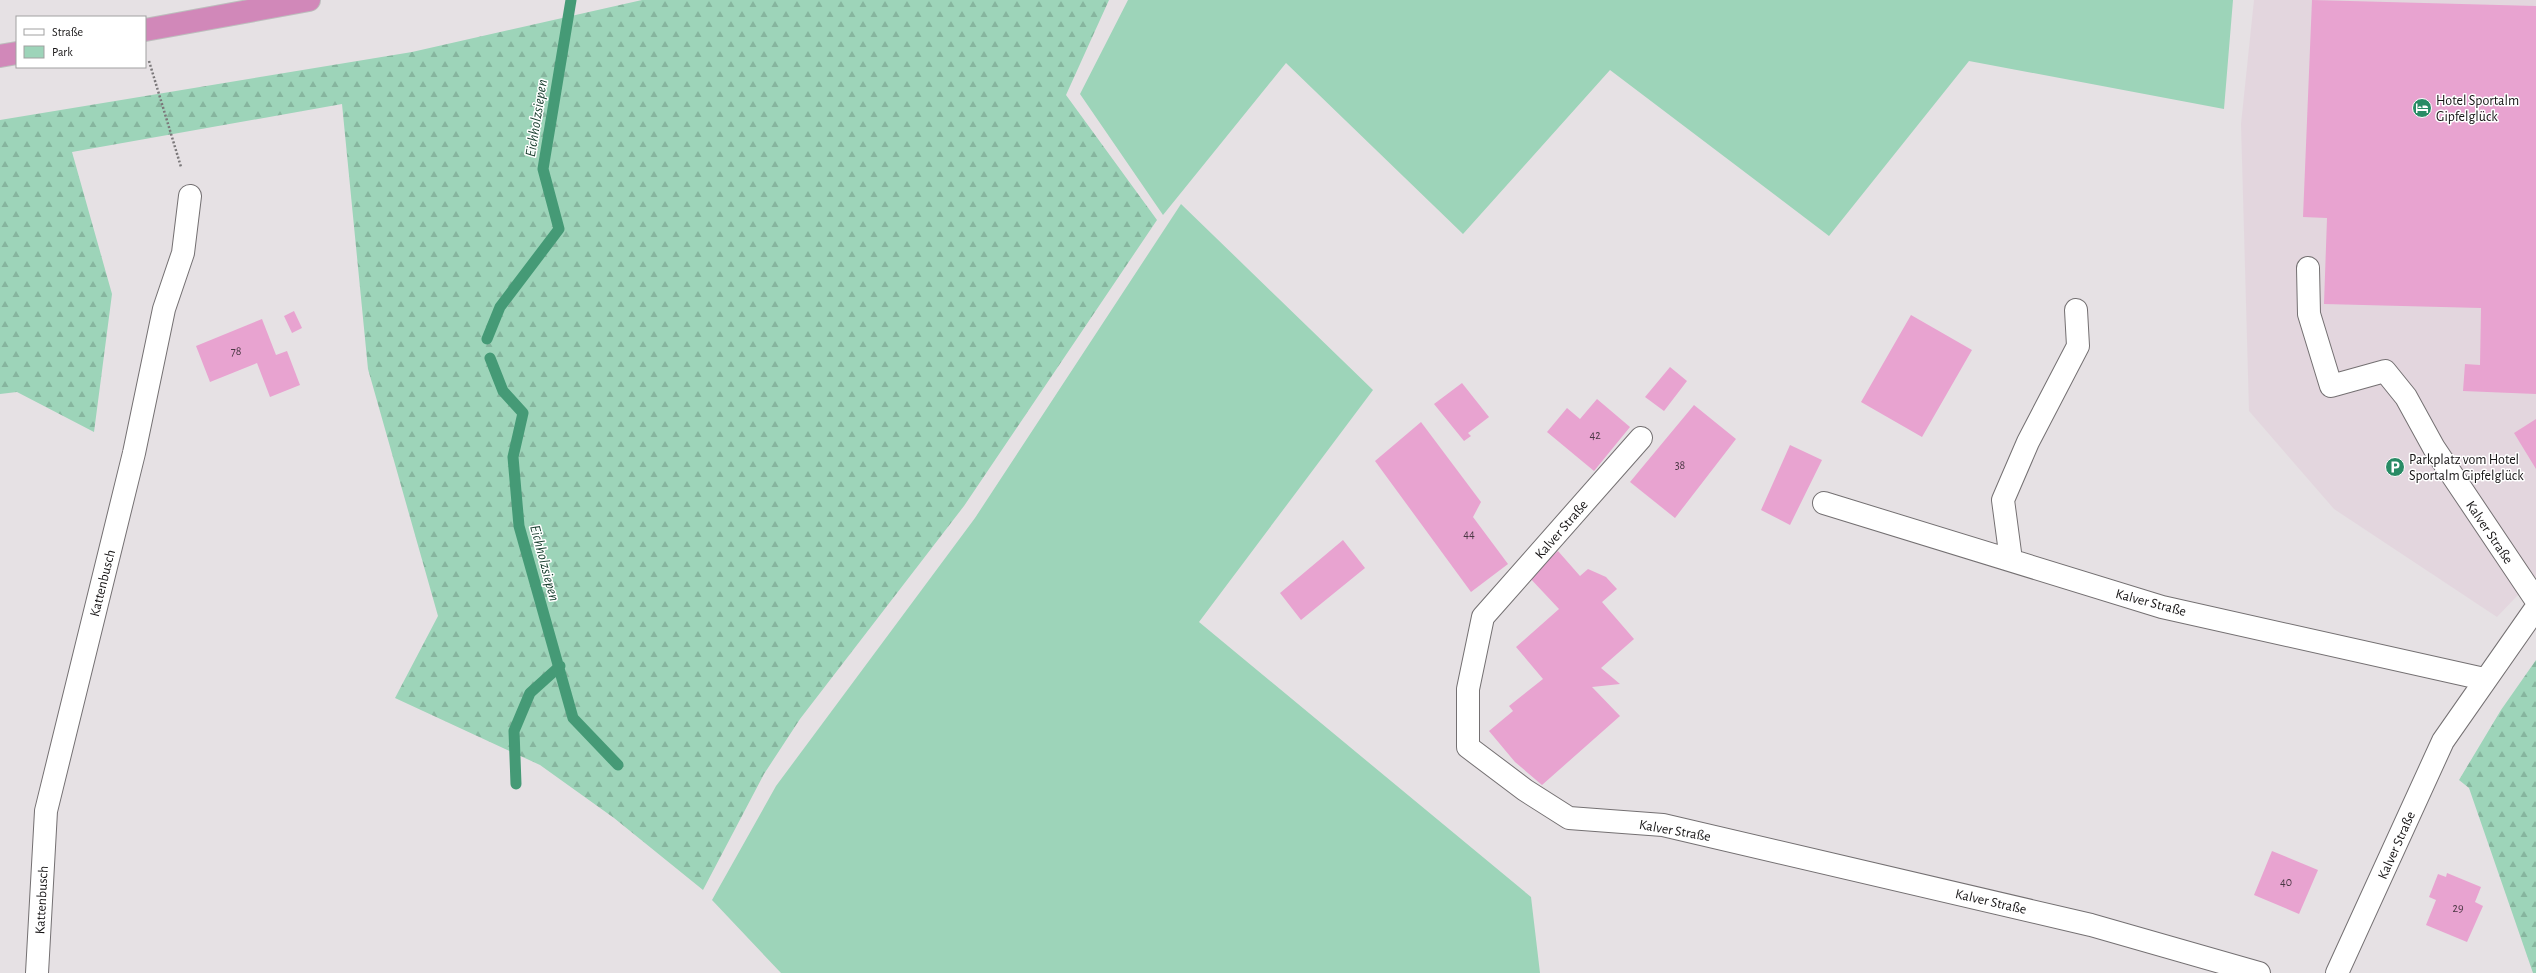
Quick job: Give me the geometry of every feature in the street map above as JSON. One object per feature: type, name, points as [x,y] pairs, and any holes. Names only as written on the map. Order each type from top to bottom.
[{"type":"highway","points":[[146,30],[310,0]]},
{"type":"highway","points":[[0,56],[16,53]]},
{"type":"street","name":"Kattenbusch","points":[[37,973],[46,811],[134,453],[164,309],[183,253],[190,196]]},
{"type":"street","name":"Kalver Straße","points":[[2308,268],[2309,314],[2330,386],[2385,371],[2406,397],[2434,448],[2536,600]]},
{"type":"street","points":[[2011,560],[2003,500],[2028,442],[2078,346],[2076,310]]},
{"type":"street","name":"Kalver Straße","points":[[1641,438],[1483,617],[1468,690],[1468,747],[1525,790],[1569,818],[1663,825],[2091,925],[2259,973]]},
{"type":"street","name":"Kalver Straße","points":[[1824,503],[2162,607],[2484,678]]},
{"type":"street","name":"Kalver Straße","points":[[2337,973],[2443,741],[2484,678],[2536,608]]},
{"type":"path","points":[[147,54],[190,196]]},
{"type":"shaded area","points":[[2254,0],[2536,0],[2536,576],[2497,617],[2334,509],[2249,411],[2241,124]]},
{"type":"green space","points":[[642,0],[1109,0],[1066,95],[1157,220],[964,506],[800,719],[764,774],[703,890],[614,818],[540,765],[395,698],[438,616],[368,369],[342,104],[72,152],[112,294],[94,432],[17,392],[0,394],[0,120],[412,52]]},
{"type":"green space","points":[[1128,0],[2233,0],[2224,109],[1969,61],[1829,236],[1610,70],[1463,234],[1286,63],[1163,215],[1080,94]]},
{"type":"green space","points":[[1181,204],[1373,390],[1199,622],[1531,897],[1540,973],[781,973],[712,900],[776,786],[975,518]]},
{"type":"green space","points":[[2536,660],[2536,973],[2533,973],[2469,788],[2459,780],[2501,710]]},
{"type":"building","name":"Hotel Sportalm Gipfelglück","points":[[2312,0],[2536,6],[2536,394],[2463,391],[2465,364],[2480,365],[2481,308],[2324,304],[2327,218],[2303,217]]},
{"type":"building","points":[[294,311],[302,328],[292,333],[284,316]]},
{"type":"building","points":[[1911,315],[1972,350],[1922,437],[1861,402]]},
{"type":"building","points":[[262,319],[276,355],[287,351],[300,385],[270,397],[257,363],[210,382],[196,346]]},
{"type":"building","points":[[1670,367],[1687,381],[1664,411],[1645,397]]},
{"type":"building","points":[[1462,383],[1489,417],[1468,433],[1471,436],[1464,441],[1434,404]]},
{"type":"building","points":[[1597,399],[1630,427],[1594,471],[1547,432],[1567,408],[1580,419]]},
{"type":"building","points":[[1694,405],[1736,439],[1675,518],[1630,482]]},
{"type":"building","points":[[2536,419],[2536,469],[2514,433]]},
{"type":"building","points":[[1421,422],[1481,502],[1473,517],[1508,564],[1471,592],[1375,461]]},
{"type":"building","points":[[1790,445],[1822,460],[1790,525],[1761,510]]},
{"type":"building","points":[[1343,540],[1365,568],[1301,620],[1280,593]]},
{"type":"building","points":[[1558,551],[1580,576],[1588,569],[1606,577],[1617,589],[1602,602],[1634,639],[1601,668],[1620,684],[1592,687],[1620,716],[1542,785],[1515,762],[1489,731],[1513,711],[1509,706],[1543,679],[1516,647],[1559,609],[1528,576]]},
{"type":"building","points":[[2272,851],[2318,870],[2299,914],[2254,895]]},
{"type":"building","points":[[2447,873],[2481,887],[2475,902],[2483,906],[2467,942],[2426,925],[2436,900],[2429,897],[2438,874],[2446,877]]},
{"type":"waterway","name":"Eichholzsiepen","points":[[487,339],[500,307],[559,229],[543,169],[571,0]]},
{"type":"waterway","name":"Eichholzsiepen","points":[[490,358],[503,391],[523,413],[513,457],[519,526],[573,718],[618,765]]},
{"type":"waterway","points":[[516,784],[514,731],[530,693],[560,666]]},
{"type":"place","name":"Hotel Sportalm Gipfelglück","points":[[2422,108]]},
{"type":"place","name":"Parkplatz vom Hotel Sportalm Gipfelglück","points":[[2395,467]]}]
